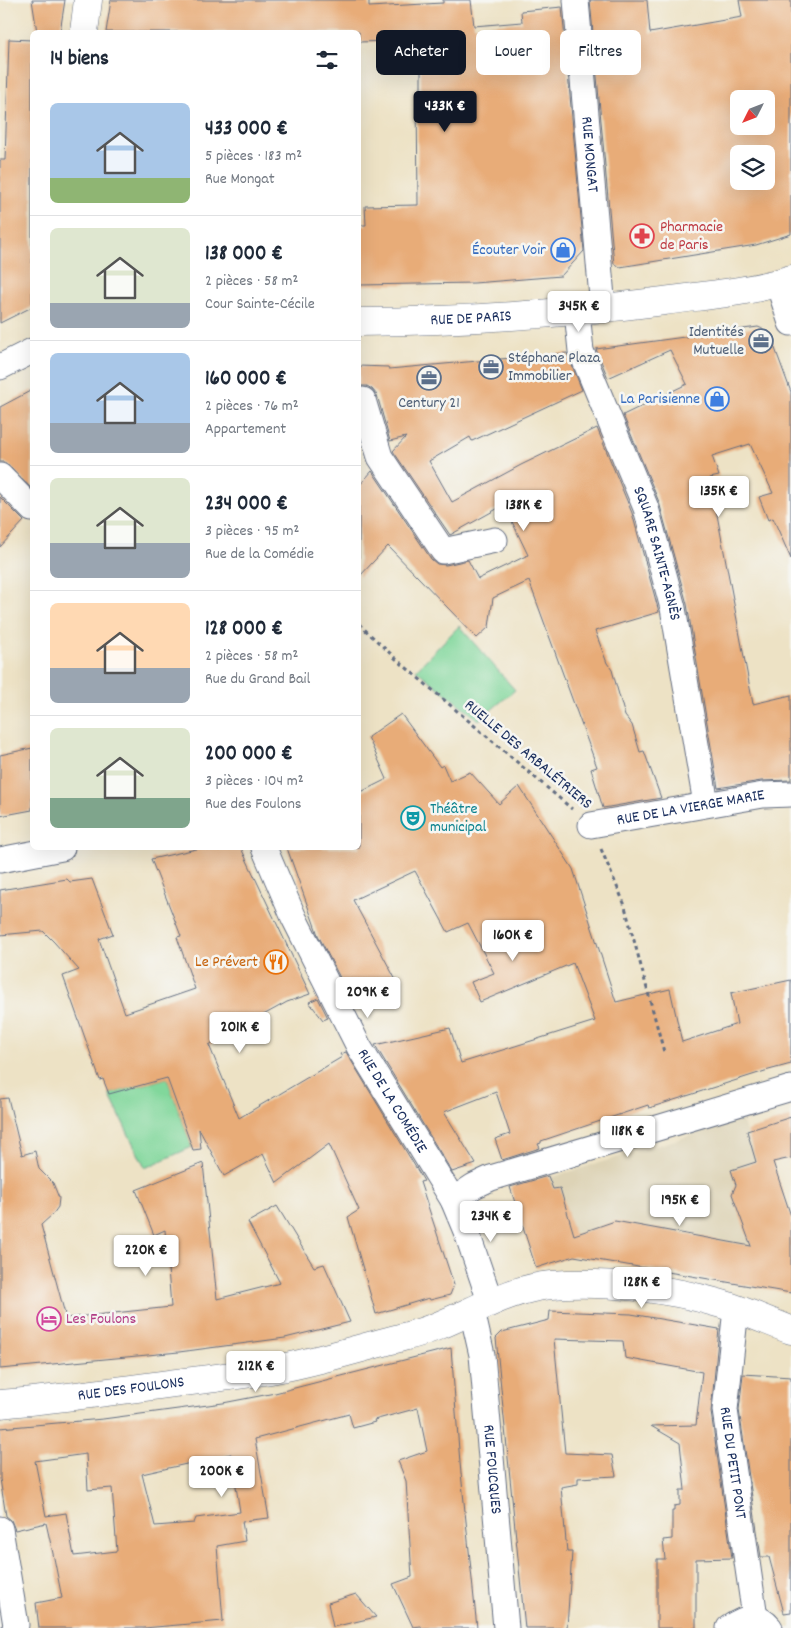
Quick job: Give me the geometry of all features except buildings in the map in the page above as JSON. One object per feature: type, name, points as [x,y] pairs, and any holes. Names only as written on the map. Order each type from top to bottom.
[{"type":"street","points":[[84,30],[88,0]]},
{"type":"street","name":"RUE MONGAT","points":[[576,0],[590,310]]},
{"type":"street","points":[[784,281],[791,323]]},
{"type":"street","name":"RUE DE PARIS","points":[[361,322],[449,320],[590,310],[740,291],[784,281]]},
{"type":"street","name":"SQUARE SAINTE-AGNÈS","points":[[590,310],[582,352],[646,508],[673,608],[706,804]]},
{"type":"street","points":[[0,366],[30,352]]},
{"type":"street","points":[[363,400],[380,457],[443,551],[495,540]]},
{"type":"street","points":[[0,476],[30,507]]},
{"type":"street","name":"RUE DE LA VIERGE MARIE","points":[[591,825],[763,795],[791,794]]},
{"type":"street","points":[[0,860],[52,850]]},
{"type":"street","name":"RUE DE LA COMÉDIE","points":[[265,850],[290,910],[359,1047],[453,1200],[468,1236],[481,1306]]},
{"type":"street","points":[[453,1200],[474,1186],[491,1178],[791,1088]]},
{"type":"street","name":"RUE DES FOULONS","points":[[0,1404],[147,1387],[277,1369],[420,1333],[447,1323],[481,1306],[533,1288],[550,1285],[579,1284],[656,1289],[704,1299],[791,1330]]},
{"type":"street","name":"RUE FOUCQUES","points":[[481,1306],[482,1354],[506,1628]]},
{"type":"street","name":"RUE DU PETIT PONT","points":[[736,1309],[726,1400],[726,1421],[763,1622]]},
{"type":"street","points":[[0,1529],[15,1628]]},
{"type":"street","points":[[728,1628],[747,1618],[763,1622]]},
{"type":"path","name":"RUELLE DES ARBALÉTRIERS","points":[[361,626],[395,658],[591,825],[624,903],[664,1052]]},
{"type":"shaded area","points":[[742,1120],[788,1254],[574,1256],[512,1192],[549,1178]]},
{"type":"green space","points":[[459,626],[515,690],[479,720],[416,670]]},
{"type":"green space","points":[[167,1078],[192,1147],[145,1168],[109,1094]]},
{"type":"place","name":"Pharmacie de Paris","points":[[642,236]]},
{"type":"place","name":"Écouter Voir","points":[[563,250]]},
{"type":"place","name":"Identités Mutuelle","points":[[761,341]]},
{"type":"place","name":"Stéphane Plaza Immobilier","points":[[491,367]]},
{"type":"place","name":"Century 21","points":[[429,378]]},
{"type":"place","name":"La Parisienne","points":[[717,399]]},
{"type":"place","name":"Théâtre municipal","points":[[413,818]]},
{"type":"place","name":"Le Prévert","points":[[276,962]]},
{"type":"place","name":"Les Foulons","points":[[49,1319]]}]
